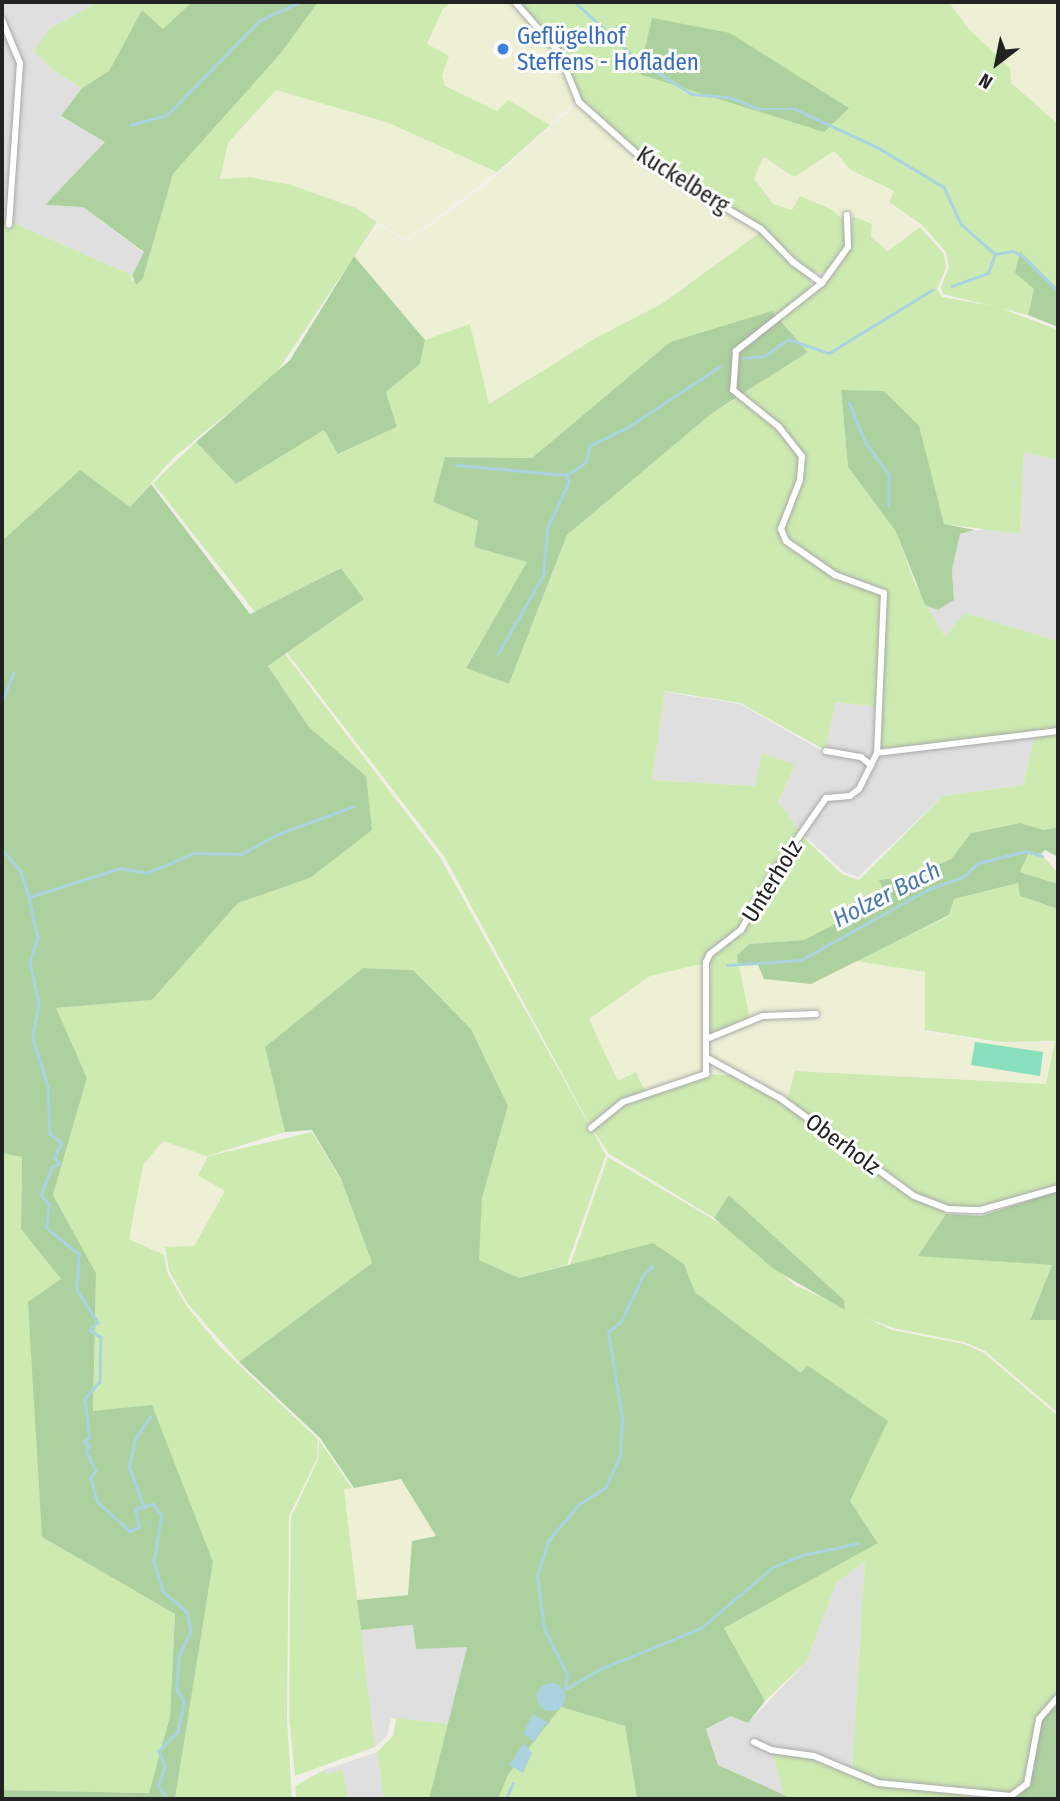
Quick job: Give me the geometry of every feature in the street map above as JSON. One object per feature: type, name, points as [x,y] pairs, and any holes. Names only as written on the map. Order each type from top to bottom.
[{"type":"street","name":"Kuckelberg","points":[[515,2],[559,52],[579,102],[643,159],[761,229],[793,262],[822,284]]},
{"type":"street","points":[[2,20],[20,62],[9,225]]},
{"type":"street","points":[[847,215],[848,247],[822,284],[736,351],[733,390],[779,427],[802,456],[800,480],[781,529],[786,541],[835,575],[884,593],[877,753],[1058,731]]},
{"type":"street","points":[[826,751],[861,757],[871,765]]},
{"type":"street","name":"Unterholz","points":[[709,1059],[706,962],[710,954],[741,930],[771,877],[826,798],[850,796],[859,789],[877,753]]},
{"type":"street","points":[[709,1038],[763,1016],[816,1014]]},
{"type":"street","points":[[591,1128],[615,1105],[706,1074],[709,1059]]},
{"type":"street","name":"Oberholz","points":[[709,1059],[780,1098],[914,1196],[947,1209],[981,1210],[1058,1188]]},
{"type":"street","points":[[754,1742],[771,1750],[814,1756],[878,1783],[1011,1796],[1027,1784],[1039,1719],[1058,1697]]},
{"type":"shaded area","points":[[2,2],[98,2],[49,29],[54,71],[82,88],[61,117],[106,141],[47,205],[83,207],[144,253],[132,275],[2,218]]},
{"type":"shaded area","points":[[1024,451],[1058,460],[1058,641],[965,613],[946,638],[925,605],[938,610],[954,599],[952,570],[960,534],[984,529],[1020,534]]},
{"type":"shaded area","points":[[665,692],[740,704],[824,752],[836,702],[881,707],[877,754],[1035,736],[1023,785],[943,796],[858,877],[844,872],[801,833],[778,802],[795,765],[756,786],[652,780]]},
{"type":"shaded area","points":[[865,1562],[852,1771],[772,1750],[784,1796],[718,1765],[706,1730],[731,1716],[748,1723],[806,1662],[837,1582]]},
{"type":"shaded area","points":[[414,1625],[467,1647],[449,1724],[391,1718],[387,1736],[375,1747],[361,1630]]},
{"type":"shaded area","points":[[377,1752],[384,1799],[348,1799],[343,1770],[326,1774],[324,1770]]},
{"type":"green space","points":[[98,2],[192,2],[193,6],[163,29],[142,10],[109,71],[82,88],[54,71],[34,51],[49,29]]},
{"type":"green space","points":[[192,2],[318,2],[281,53],[173,174],[143,278],[136,285],[132,275],[144,252],[83,207],[45,205],[105,142],[61,116],[82,88],[109,71],[142,10],[163,29]]},
{"type":"green space","points":[[318,2],[452,2],[443,9],[427,44],[449,56],[442,75],[445,86],[497,111],[508,100],[550,125],[497,172],[389,123],[276,90],[228,143],[220,179],[250,177],[291,185],[356,208],[377,222],[275,375],[174,457],[130,507],[2,541],[2,218],[132,275],[131,281],[143,278],[173,174],[281,53]]},
{"type":"green space","points":[[452,2],[514,2],[558,52],[576,100],[550,125],[508,101],[497,111],[445,86],[427,44],[443,9]]},
{"type":"green space","points":[[517,2],[949,2],[968,28],[1010,68],[1011,83],[1058,124],[1058,289],[1020,252],[1016,273],[1034,288],[1028,315],[943,294],[941,287],[949,267],[946,252],[922,225],[889,202],[894,191],[851,170],[834,151],[794,177],[764,157],[754,178],[773,204],[792,210],[800,196],[831,209],[844,221],[845,249],[826,273],[811,272],[762,228],[643,158],[578,100],[560,50]],"holes":[[[639,74],[848,108],[729,101]]]},
{"type":"green space","points":[[949,2],[999,2],[1005,6],[1003,2],[1058,2],[1058,124],[1011,83]]},
{"type":"green space","points":[[652,18],[730,33],[849,108],[824,132],[639,74]]},
{"type":"green space","points":[[276,90],[389,123],[497,172],[406,240],[356,208],[291,185],[251,177],[220,179],[228,143]]},
{"type":"green space","points":[[578,103],[642,160],[762,231],[663,303],[594,339],[489,405],[470,324],[425,340],[354,256],[379,225],[406,242],[481,189]]},
{"type":"green space","points":[[833,151],[851,170],[894,192],[889,202],[920,227],[888,251],[871,237],[872,223],[840,217],[831,209],[792,210],[773,204],[754,177],[764,157],[794,177]]},
{"type":"green space","points":[[853,216],[872,224],[871,237],[888,251],[920,227],[944,254],[946,268],[937,289],[942,297],[998,307],[1058,330],[1058,460],[1024,452],[1020,534],[944,524],[918,426],[884,391],[841,391],[848,467],[896,532],[915,584],[945,637],[965,613],[1058,641],[1058,729],[879,752],[886,594],[880,587],[835,574],[787,541],[782,529],[801,480],[803,456],[741,395],[808,352],[779,318],[832,277],[848,251]]},
{"type":"green space","points":[[762,231],[810,279],[811,288],[777,316],[670,342],[532,458],[446,457],[433,502],[478,521],[474,547],[528,562],[466,667],[509,684],[567,535],[711,414],[739,397],[777,427],[801,456],[802,466],[779,528],[784,541],[834,576],[884,593],[881,707],[836,702],[825,750],[740,703],[665,691],[652,780],[755,786],[762,753],[795,765],[778,802],[801,833],[740,930],[705,963],[650,976],[589,1019],[618,1081],[636,1072],[646,1093],[614,1104],[590,1125],[444,856],[287,653],[364,599],[340,568],[255,612],[153,483],[196,442],[236,484],[324,430],[339,454],[397,427],[386,392],[420,364],[425,340],[470,324],[489,404],[594,339],[663,303]]},
{"type":"green space","points":[[1020,251],[1058,289],[1058,327],[1028,315],[1034,289],[1015,273]]},
{"type":"green space","points":[[354,256],[425,340],[420,364],[386,392],[397,427],[338,454],[324,430],[236,484],[196,442],[290,360]]},
{"type":"green space","points":[[772,311],[808,352],[711,414],[567,535],[509,684],[466,668],[527,562],[474,547],[478,521],[433,502],[445,457],[532,458],[670,342]]},
{"type":"green space","points":[[841,390],[884,391],[919,426],[944,524],[975,530],[960,534],[952,570],[954,600],[938,610],[925,605],[896,532],[848,467]]},
{"type":"green space","points":[[80,470],[130,507],[151,484],[250,614],[341,568],[364,599],[268,666],[309,727],[366,776],[372,830],[310,878],[238,903],[152,1000],[56,1008],[87,1078],[53,1195],[96,1273],[93,1411],[152,1405],[213,1562],[175,1799],[2,1799],[2,1790],[149,1793],[170,1716],[175,1614],[42,1537],[28,1302],[61,1279],[21,1229],[22,1157],[2,1153],[2,541]]},
{"type":"green space","points":[[285,654],[440,857],[606,1155],[567,1265],[519,1278],[478,1260],[482,1198],[508,1106],[471,1029],[413,970],[363,968],[265,1047],[285,1132],[207,1156],[163,1141],[143,1165],[129,1239],[164,1255],[167,1272],[186,1305],[220,1347],[318,1439],[317,1459],[289,1516],[287,1718],[292,1799],[175,1799],[213,1562],[93,1412],[96,1273],[53,1195],[87,1078],[55,1008],[152,1000],[238,903],[310,878],[366,776],[309,727],[268,666]]},
{"type":"green space","points":[[1058,733],[1058,827],[1044,830],[1020,823],[971,833],[951,859],[915,875],[879,880],[886,897],[804,940],[749,944],[737,955],[750,1020],[709,1036],[711,954],[742,931],[801,835],[842,874],[859,880],[943,796],[1023,785],[1035,736]]},
{"type":"green space","points":[[1020,823],[1044,830],[1058,827],[1058,857],[1045,850],[1041,854],[1029,852],[1020,872],[1058,884],[1058,909],[1020,896],[1018,883],[954,899],[949,915],[811,984],[764,979],[758,965],[738,965],[737,955],[749,944],[804,940],[886,897],[879,880],[915,875],[951,859],[971,833]]},
{"type":"green space","points":[[1028,852],[1041,854],[1058,873],[1058,884],[1020,872]]},
{"type":"green space","points":[[1018,883],[1020,896],[1058,909],[1058,1186],[980,1211],[948,1211],[914,1195],[787,1100],[795,1071],[1046,1084],[1055,1041],[1000,1042],[925,1030],[925,972],[856,961],[949,916],[954,899]]},
{"type":"green space","points":[[856,961],[925,972],[926,1032],[999,1043],[1055,1043],[1046,1084],[795,1071],[787,1100],[745,1074],[706,1073],[710,1039],[751,1024],[738,965],[758,965],[810,984]]},
{"type":"green space","points":[[705,963],[704,1073],[646,1093],[618,1081],[589,1019],[650,976]]},
{"type":"green space","points":[[363,968],[413,970],[471,1029],[508,1106],[482,1198],[479,1260],[519,1278],[653,1243],[684,1264],[695,1292],[801,1373],[807,1365],[888,1421],[850,1501],[878,1543],[724,1628],[765,1701],[748,1723],[731,1716],[706,1729],[718,1765],[793,1799],[637,1799],[625,1726],[561,1707],[508,1775],[498,1799],[429,1799],[467,1647],[416,1649],[413,1625],[361,1630],[357,1600],[408,1595],[412,1541],[436,1536],[401,1479],[354,1488],[320,1438],[239,1362],[372,1263],[341,1179],[312,1130],[285,1132],[265,1047]]},
{"type":"green space","points":[[975,1042],[1043,1052],[1040,1076],[971,1065]]},
{"type":"green space","points":[[706,1074],[744,1076],[914,1197],[946,1214],[919,1255],[1052,1265],[1030,1319],[1058,1320],[1058,1413],[985,1351],[964,1342],[893,1328],[845,1310],[844,1300],[729,1195],[714,1218],[609,1154],[592,1128],[616,1106]]},
{"type":"green space","points":[[312,1132],[342,1182],[372,1263],[239,1362],[188,1304],[169,1271],[165,1247],[194,1246],[225,1191],[198,1175],[208,1156]]},
{"type":"green space","points":[[163,1140],[207,1156],[197,1174],[225,1191],[194,1246],[163,1248],[164,1255],[129,1239],[142,1165]]},
{"type":"green space","points":[[2,1153],[22,1157],[21,1228],[61,1279],[42,1537],[175,1614],[170,1716],[149,1793],[2,1790]]},
{"type":"green space","points":[[608,1157],[721,1224],[795,1285],[892,1330],[964,1344],[984,1353],[1058,1416],[1058,1695],[1038,1718],[1026,1784],[1010,1795],[879,1782],[852,1771],[865,1562],[837,1582],[806,1662],[765,1701],[724,1628],[878,1542],[850,1501],[807,1365],[801,1373],[695,1292],[684,1264],[570,1265]]},
{"type":"green space","points":[[1058,1191],[1058,1320],[1030,1320],[1052,1265],[918,1256],[946,1214],[981,1216]]},
{"type":"green space","points":[[729,1195],[844,1300],[845,1310],[775,1270],[714,1218]]},
{"type":"green space","points":[[319,1440],[352,1488],[344,1489],[375,1747],[295,1776],[289,1717],[291,1517],[318,1460]]},
{"type":"green space","points":[[401,1479],[436,1536],[412,1541],[408,1595],[357,1600],[344,1489]]},
{"type":"green space","points":[[561,1707],[625,1726],[637,1799],[498,1799],[508,1775]]},
{"type":"green space","points":[[1047,1707],[1058,1707],[1058,1799],[993,1799],[1010,1798],[1029,1784],[1041,1719]]},
{"type":"green space","points":[[396,1718],[449,1724],[429,1799],[384,1799],[377,1752],[393,1736]]},
{"type":"green space","points":[[772,1751],[815,1757],[877,1784],[993,1799],[793,1799],[784,1796]]},
{"type":"green space","points":[[324,1770],[326,1774],[343,1770],[348,1799],[296,1799],[295,1786]]},
{"type":"water","points":[[551,1683],[561,1687],[565,1697],[561,1707],[551,1711],[541,1707],[537,1697],[541,1687]]},
{"type":"water","points":[[533,1714],[550,1724],[544,1725],[535,1742],[523,1734]]},
{"type":"water","points":[[524,1743],[532,1753],[523,1773],[509,1765]]},
{"type":"waterway","points":[[130,125],[167,115],[259,21],[300,2]]},
{"type":"waterway","points":[[575,2],[640,62],[692,94],[729,97],[759,109],[795,109],[879,148],[944,187],[961,224],[995,254],[1013,251],[1023,256],[1058,291]]},
{"type":"waterway","points":[[952,286],[988,273],[995,254]]},
{"type":"waterway","points":[[743,358],[765,356],[788,339],[829,353],[932,290]]},
{"type":"waterway","points":[[457,465],[567,475],[586,462],[589,446],[628,427],[721,366]]},
{"type":"waterway","points":[[849,402],[865,441],[889,475],[889,505]]},
{"type":"waterway","points":[[498,654],[543,575],[547,529],[568,483],[567,475]]},
{"type":"waterway","points":[[2,702],[13,673]]},
{"type":"waterway","points":[[29,897],[121,868],[147,873],[194,853],[241,854],[278,834],[354,806]]},
{"type":"waterway","points":[[2,849],[21,872],[38,938],[30,962],[39,1004],[33,1039],[48,1086],[50,1134],[62,1143],[55,1157],[59,1164],[52,1167],[41,1195],[49,1204],[47,1228],[79,1254],[77,1290],[98,1322],[90,1330],[101,1337],[100,1382],[85,1399],[90,1437],[84,1442],[89,1445],[86,1451],[96,1471],[91,1478],[97,1501],[130,1531],[139,1527],[135,1509],[153,1504],[162,1515],[154,1562],[163,1591],[187,1612],[191,1631],[179,1657],[177,1689],[184,1701],[178,1732],[159,1751],[165,1767],[159,1786],[167,1799]]},
{"type":"waterway","name":"Holzer Bach","points":[[727,965],[801,960],[927,890],[963,877],[978,863],[1026,851],[1042,856]]},
{"type":"waterway","points":[[565,1689],[567,1675],[544,1628],[537,1577],[548,1541],[579,1504],[605,1488],[620,1456],[622,1417],[608,1332],[621,1322],[643,1275],[652,1266]]},
{"type":"waterway","points":[[144,1508],[129,1467],[135,1439],[150,1417]]},
{"type":"waterway","points":[[564,1690],[598,1670],[701,1628],[773,1567],[803,1555],[859,1543]]},
{"type":"waterway","points":[[507,1796],[513,1783]]},
{"type":"place","name":"Geflügelhof Steffens - Hofladen","points":[[503,49]]}]
